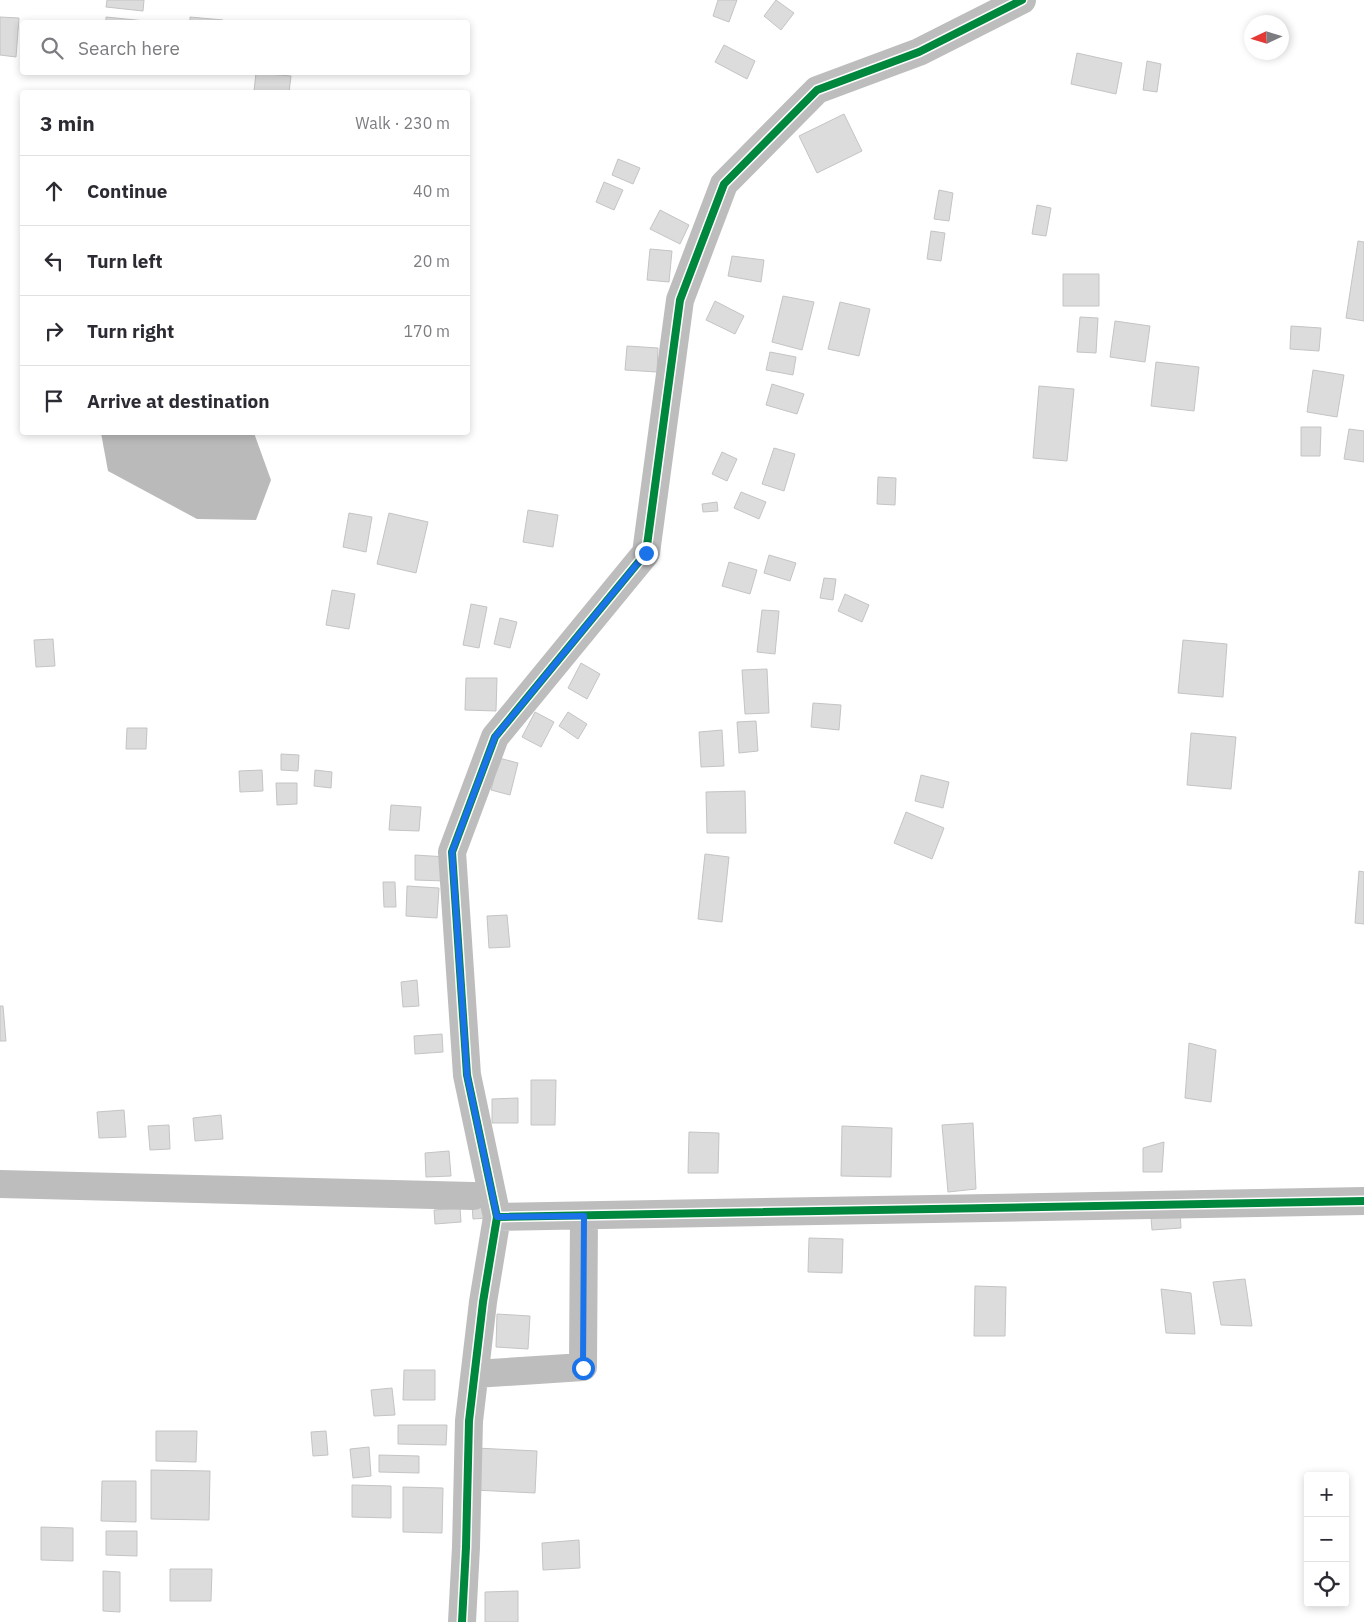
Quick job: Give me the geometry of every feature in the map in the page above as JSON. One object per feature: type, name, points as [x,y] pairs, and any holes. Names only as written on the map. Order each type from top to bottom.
[{"type":"street","points":[[462,1622],[469,1421],[483,1302],[497,1217],[467,1075],[452,852],[495,737],[646,553],[680,300],[724,184],[817,90],[919,52],[1022,0]]},
{"type":"street","points":[[0,1184],[473,1196]]},
{"type":"street","points":[[497,1217],[1364,1201]]},
{"type":"street","points":[[474,1374],[583,1368],[584,1216]]},
{"type":"shaded area","points":[[101,435],[255,435],[271,480],[256,520],[197,519],[108,471]]},
{"type":"building","points":[[107,0],[144,0],[143,11],[106,7]]},
{"type":"building","points":[[718,0],[737,0],[729,22],[713,16]]},
{"type":"building","points":[[776,0],[794,13],[781,30],[764,16]]},
{"type":"building","points":[[0,17],[19,18],[16,57],[0,55]]},
{"type":"building","points":[[106,17],[135,20],[106,20]]},
{"type":"building","points":[[190,17],[223,20],[190,20]]},
{"type":"building","points":[[724,45],[755,61],[747,79],[715,62]]},
{"type":"building","points":[[1077,53],[1122,63],[1116,94],[1071,84]]},
{"type":"building","points":[[1147,61],[1161,64],[1157,92],[1143,90]]},
{"type":"building","points":[[256,75],[291,76],[289,90],[254,90]]},
{"type":"building","points":[[844,114],[862,151],[817,173],[799,136]]},
{"type":"building","points":[[618,159],[640,168],[633,184],[612,175]]},
{"type":"building","points":[[604,182],[623,190],[614,210],[596,202]]},
{"type":"building","points":[[939,190],[953,193],[949,221],[934,219]]},
{"type":"building","points":[[1037,205],[1051,208],[1046,236],[1032,234]]},
{"type":"building","points":[[660,210],[689,225],[680,244],[650,229]]},
{"type":"building","points":[[931,231],[945,233],[941,261],[927,259]]},
{"type":"building","points":[[1358,241],[1364,242],[1364,321],[1346,318]]},
{"type":"building","points":[[650,249],[672,251],[669,282],[647,280]]},
{"type":"building","points":[[732,256],[764,260],[761,282],[728,276]]},
{"type":"building","points":[[1063,274],[1099,274],[1099,306],[1063,306]]},
{"type":"building","points":[[783,296],[814,302],[802,350],[772,342]]},
{"type":"building","points":[[715,301],[744,316],[735,334],[706,320]]},
{"type":"building","points":[[840,302],[870,309],[859,356],[828,349]]},
{"type":"building","points":[[1080,317],[1098,318],[1096,353],[1077,352]]},
{"type":"building","points":[[1115,321],[1150,326],[1145,362],[1110,357]]},
{"type":"building","points":[[1291,326],[1321,328],[1319,351],[1290,349]]},
{"type":"building","points":[[627,346],[658,348],[657,372],[625,370]]},
{"type":"building","points":[[770,352],[796,357],[793,375],[766,370]]},
{"type":"building","points":[[1156,362],[1199,367],[1194,411],[1151,406]]},
{"type":"building","points":[[1313,370],[1344,375],[1337,417],[1307,412]]},
{"type":"building","points":[[772,384],[804,394],[797,414],[766,405]]},
{"type":"building","points":[[1039,386],[1074,389],[1067,461],[1033,458]]},
{"type":"building","points":[[1301,427],[1321,427],[1320,456],[1301,456]]},
{"type":"building","points":[[1349,429],[1364,431],[1364,462],[1344,459]]},
{"type":"building","points":[[774,448],[795,454],[784,491],[762,484]]},
{"type":"building","points":[[722,452],[737,459],[727,481],[712,474]]},
{"type":"building","points":[[878,477],[896,478],[895,505],[877,504]]},
{"type":"building","points":[[741,492],[766,502],[759,519],[734,508]]},
{"type":"building","points":[[717,502],[718,511],[703,512],[702,504]]},
{"type":"building","points":[[528,510],[558,515],[553,547],[523,542]]},
{"type":"building","points":[[349,513],[372,517],[366,552],[343,547]]},
{"type":"building","points":[[389,513],[428,522],[416,573],[377,564]]},
{"type":"building","points":[[769,555],[796,563],[790,581],[764,573]]},
{"type":"building","points":[[729,562],[757,570],[750,594],[722,586]]},
{"type":"building","points":[[824,578],[836,579],[833,600],[820,598]]},
{"type":"building","points":[[332,590],[355,594],[349,629],[326,625]]},
{"type":"building","points":[[845,594],[869,605],[862,622],[838,611]]},
{"type":"building","points":[[471,604],[487,607],[479,648],[463,645]]},
{"type":"building","points":[[762,610],[779,611],[775,654],[757,652]]},
{"type":"building","points":[[500,618],[517,622],[510,648],[494,644]]},
{"type":"building","points":[[53,639],[55,666],[36,667],[34,640]]},
{"type":"building","points":[[1183,640],[1227,644],[1223,697],[1178,693]]},
{"type":"building","points":[[581,663],[600,674],[587,699],[568,688]]},
{"type":"building","points":[[767,669],[769,713],[745,714],[742,670]]},
{"type":"building","points":[[466,678],[497,678],[496,711],[465,710]]},
{"type":"building","points":[[813,703],[841,705],[839,730],[811,727]]},
{"type":"building","points":[[535,712],[554,722],[541,747],[522,737]]},
{"type":"building","points":[[568,712],[587,724],[578,739],[559,726]]},
{"type":"building","points":[[756,721],[758,751],[739,753],[737,722]]},
{"type":"building","points":[[127,728],[147,728],[146,749],[126,749]]},
{"type":"building","points":[[722,730],[724,766],[701,767],[699,732]]},
{"type":"building","points":[[1191,733],[1236,737],[1231,789],[1187,785]]},
{"type":"building","points":[[281,754],[299,755],[298,771],[281,770]]},
{"type":"building","points":[[499,758],[518,763],[510,795],[491,790]]},
{"type":"building","points":[[262,770],[263,791],[240,792],[239,771]]},
{"type":"building","points":[[315,770],[332,772],[331,788],[314,786]]},
{"type":"building","points":[[921,775],[949,782],[943,808],[915,801]]},
{"type":"building","points":[[276,783],[297,783],[297,804],[277,805]]},
{"type":"building","points":[[745,791],[746,833],[707,833],[706,792]]},
{"type":"building","points":[[391,805],[421,807],[419,831],[389,830]]},
{"type":"building","points":[[906,812],[944,828],[932,859],[894,843]]},
{"type":"building","points":[[705,854],[729,857],[722,922],[698,919]]},
{"type":"building","points":[[415,855],[447,857],[445,881],[415,880]]},
{"type":"building","points":[[1359,871],[1364,872],[1364,924],[1355,923]]},
{"type":"building","points":[[383,882],[395,882],[396,907],[384,907]]},
{"type":"building","points":[[407,886],[439,888],[437,918],[406,916]]},
{"type":"building","points":[[507,915],[510,947],[489,948],[487,916]]},
{"type":"building","points":[[417,980],[419,1006],[403,1007],[401,982]]},
{"type":"building","points":[[0,1006],[3,1006],[6,1041],[0,1041]]},
{"type":"building","points":[[442,1034],[443,1052],[415,1054],[414,1036]]},
{"type":"building","points":[[1189,1043],[1216,1050],[1211,1102],[1185,1098]]},
{"type":"building","points":[[531,1080],[556,1080],[555,1125],[531,1125]]},
{"type":"building","points":[[518,1098],[518,1123],[492,1123],[492,1099]]},
{"type":"building","points":[[124,1110],[126,1137],[99,1138],[97,1112]]},
{"type":"building","points":[[221,1115],[223,1139],[195,1141],[193,1118]]},
{"type":"building","points":[[973,1123],[976,1189],[948,1192],[942,1125]]},
{"type":"building","points":[[169,1125],[170,1149],[150,1150],[148,1126]]},
{"type":"building","points":[[842,1126],[892,1128],[891,1177],[841,1176]]},
{"type":"building","points":[[689,1132],[719,1133],[718,1173],[688,1173]]},
{"type":"building","points":[[1164,1142],[1162,1172],[1143,1172],[1143,1148]]},
{"type":"building","points":[[449,1151],[451,1176],[426,1177],[425,1153]]},
{"type":"building","points":[[1149,1192],[1179,1192],[1181,1228],[1152,1230]]},
{"type":"building","points":[[486,1203],[487,1218],[473,1219],[472,1204]]},
{"type":"building","points":[[460,1208],[461,1222],[435,1224],[434,1210]]},
{"type":"building","points":[[809,1238],[843,1239],[842,1273],[808,1272]]},
{"type":"building","points":[[1245,1279],[1252,1326],[1221,1325],[1213,1282]]},
{"type":"building","points":[[975,1286],[1006,1287],[1005,1336],[974,1336]]},
{"type":"building","points":[[1161,1289],[1191,1293],[1195,1334],[1166,1333]]},
{"type":"building","points":[[497,1314],[530,1316],[528,1349],[496,1347]]},
{"type":"building","points":[[404,1370],[435,1370],[435,1400],[403,1400]]},
{"type":"building","points":[[392,1388],[395,1415],[374,1416],[371,1390]]},
{"type":"building","points":[[398,1425],[447,1425],[446,1445],[398,1444]]},
{"type":"building","points":[[156,1431],[197,1431],[196,1462],[156,1461]]},
{"type":"building","points":[[326,1431],[328,1455],[313,1456],[311,1432]]},
{"type":"building","points":[[369,1447],[371,1476],[353,1478],[350,1449]]},
{"type":"building","points":[[476,1448],[537,1451],[535,1493],[474,1490]]},
{"type":"building","points":[[379,1455],[419,1456],[419,1473],[379,1472]]},
{"type":"building","points":[[151,1470],[210,1471],[209,1520],[151,1519]]},
{"type":"building","points":[[102,1481],[136,1481],[136,1522],[101,1521]]},
{"type":"building","points":[[352,1485],[391,1486],[391,1518],[352,1517]]},
{"type":"building","points":[[403,1487],[443,1488],[442,1533],[403,1532]]},
{"type":"building","points":[[41,1527],[73,1528],[73,1561],[41,1560]]},
{"type":"building","points":[[106,1531],[137,1531],[137,1556],[106,1555]]},
{"type":"building","points":[[579,1540],[580,1568],[543,1570],[542,1543]]},
{"type":"building","points":[[170,1569],[212,1569],[211,1601],[170,1601]]},
{"type":"building","points":[[103,1571],[120,1572],[120,1612],[103,1611]]},
{"type":"building","points":[[518,1591],[518,1622],[485,1622],[485,1592]]},
{"type":"cycle path","points":[[462,1622],[469,1421],[483,1302],[497,1217],[467,1075],[452,852],[495,737],[646,553],[680,300],[724,184],[817,90],[919,52],[1022,0]]},
{"type":"cycle path","points":[[497,1217],[1364,1201]]},
{"type":"route","points":[[583,1368],[584,1216],[497,1217],[477,1130],[467,1075],[452,852],[495,737],[646,553]]}]
